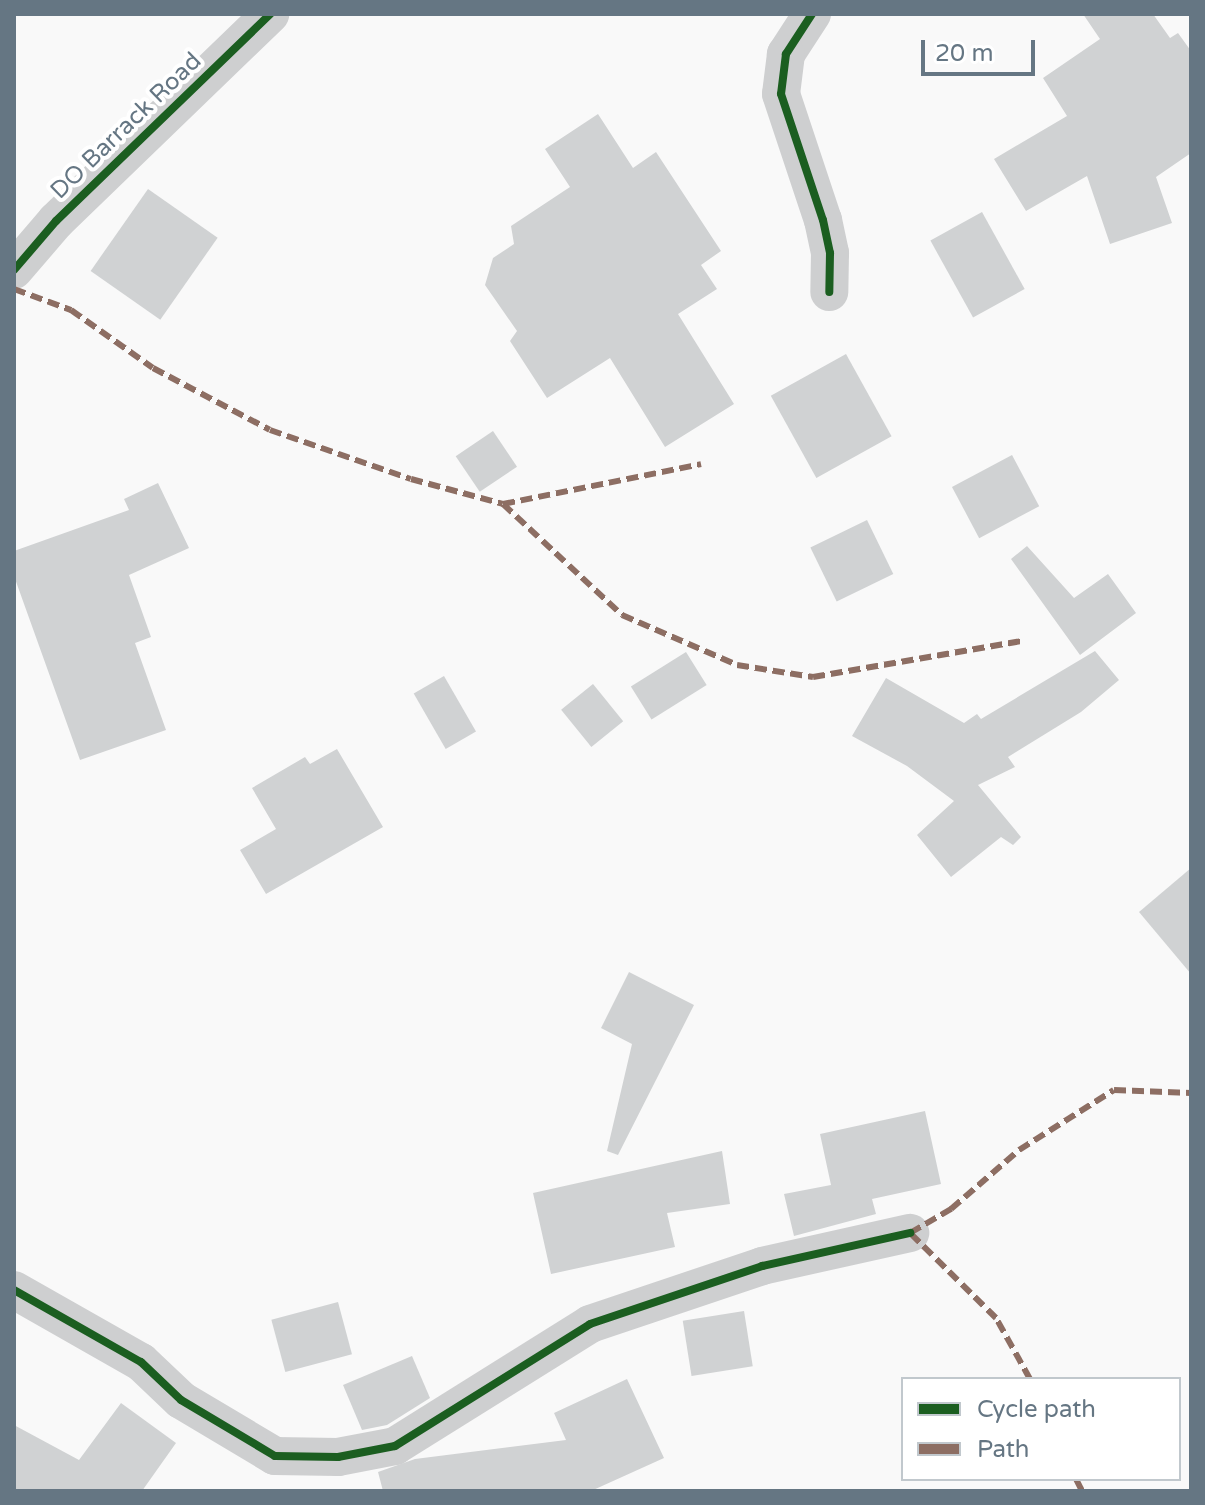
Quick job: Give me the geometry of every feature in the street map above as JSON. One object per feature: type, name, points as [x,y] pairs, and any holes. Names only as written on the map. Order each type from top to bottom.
[{"type":"street","name":"DO Barrack Road","points":[[14,270],[56,221],[270,14]]},
{"type":"street","points":[[812,14],[786,54],[781,94],[823,220],[830,253],[829,292]]},
{"type":"street","points":[[14,1290],[141,1362],[181,1400],[275,1456],[338,1457],[395,1446],[590,1324],[762,1266],[910,1233]]},
{"type":"building","points":[[1083,14],[1153,14],[1170,38],[1178,33],[1191,51],[1191,153],[1156,177],[1172,223],[1110,244],[1087,176],[1026,211],[994,159],[1067,116],[1043,78],[1100,39]]},
{"type":"building","points":[[598,114],[633,168],[656,152],[721,251],[701,265],[717,289],[678,314],[734,404],[665,447],[610,358],[547,398],[510,341],[517,331],[485,285],[493,258],[514,244],[511,226],[570,187],[545,149]]},
{"type":"building","points":[[148,189],[218,238],[160,320],[91,271]]},
{"type":"building","points":[[982,212],[1025,289],[973,318],[930,241]]},
{"type":"building","points":[[846,354],[892,436],[816,478],[771,396]]},
{"type":"building","points":[[493,431],[517,467],[480,492],[456,456]]},
{"type":"building","points":[[1012,455],[1039,506],[979,538],[952,487]]},
{"type":"building","points":[[158,483],[189,548],[129,575],[151,637],[135,643],[166,730],[80,760],[14,576],[14,551],[129,510],[124,499]]},
{"type":"building","points":[[867,520],[893,574],[837,602],[810,548]]},
{"type":"building","points":[[1027,546],[1074,598],[1108,574],[1136,613],[1080,655],[1011,559]]},
{"type":"building","points":[[1095,651],[1119,680],[1081,712],[1008,757],[1015,767],[978,785],[1021,837],[1013,845],[1001,837],[951,877],[917,835],[954,801],[907,766],[852,736],[886,678],[964,723],[977,714],[981,719]]},
{"type":"building","points":[[686,652],[707,685],[652,720],[631,686]]},
{"type":"building","points":[[444,676],[476,731],[446,749],[414,694]]},
{"type":"building","points":[[593,684],[623,721],[591,747],[561,710]]},
{"type":"building","points":[[337,749],[383,827],[266,894],[240,850],[276,829],[252,788],[305,757],[310,764]]},
{"type":"building","points":[[1191,868],[1191,974],[1139,912]]},
{"type":"building","points":[[629,972],[694,1005],[618,1155],[607,1151],[632,1044],[601,1028]]},
{"type":"building","points":[[925,1111],[941,1184],[872,1199],[876,1214],[794,1236],[784,1194],[831,1185],[820,1134]]},
{"type":"building","points":[[722,1151],[730,1204],[667,1213],[675,1247],[551,1274],[533,1193]]},
{"type":"building","points":[[338,1302],[352,1354],[285,1372],[271,1320]]},
{"type":"building","points":[[744,1311],[753,1366],[692,1376],[683,1321]]},
{"type":"building","points":[[412,1356],[430,1398],[387,1425],[362,1430],[343,1385]]},
{"type":"building","points":[[627,1379],[664,1458],[591,1491],[383,1491],[378,1472],[415,1459],[566,1440],[554,1413]]},
{"type":"building","points":[[121,1403],[176,1443],[142,1491],[14,1491],[14,1425],[79,1460]]},
{"type":"marked path","points":[[14,289],[71,310],[153,368],[270,430],[411,479],[503,504],[701,464]]},
{"type":"marked path","points":[[503,504],[622,615],[737,665],[813,677],[1021,641]]},
{"type":"marked path","points":[[1029,1377],[996,1318],[910,1233],[951,1209],[1019,1150],[1114,1090],[1191,1093]]},
{"type":"marked path","points":[[1077,1481],[1082,1491]]},
{"type":"cycle path","points":[[14,270],[56,221],[270,14]]},
{"type":"cycle path","points":[[812,14],[786,54],[781,94],[823,220],[830,253],[829,292]]},
{"type":"cycle path","points":[[14,1290],[141,1362],[181,1400],[275,1456],[338,1457],[395,1446],[590,1324],[762,1266],[910,1233]]}]
